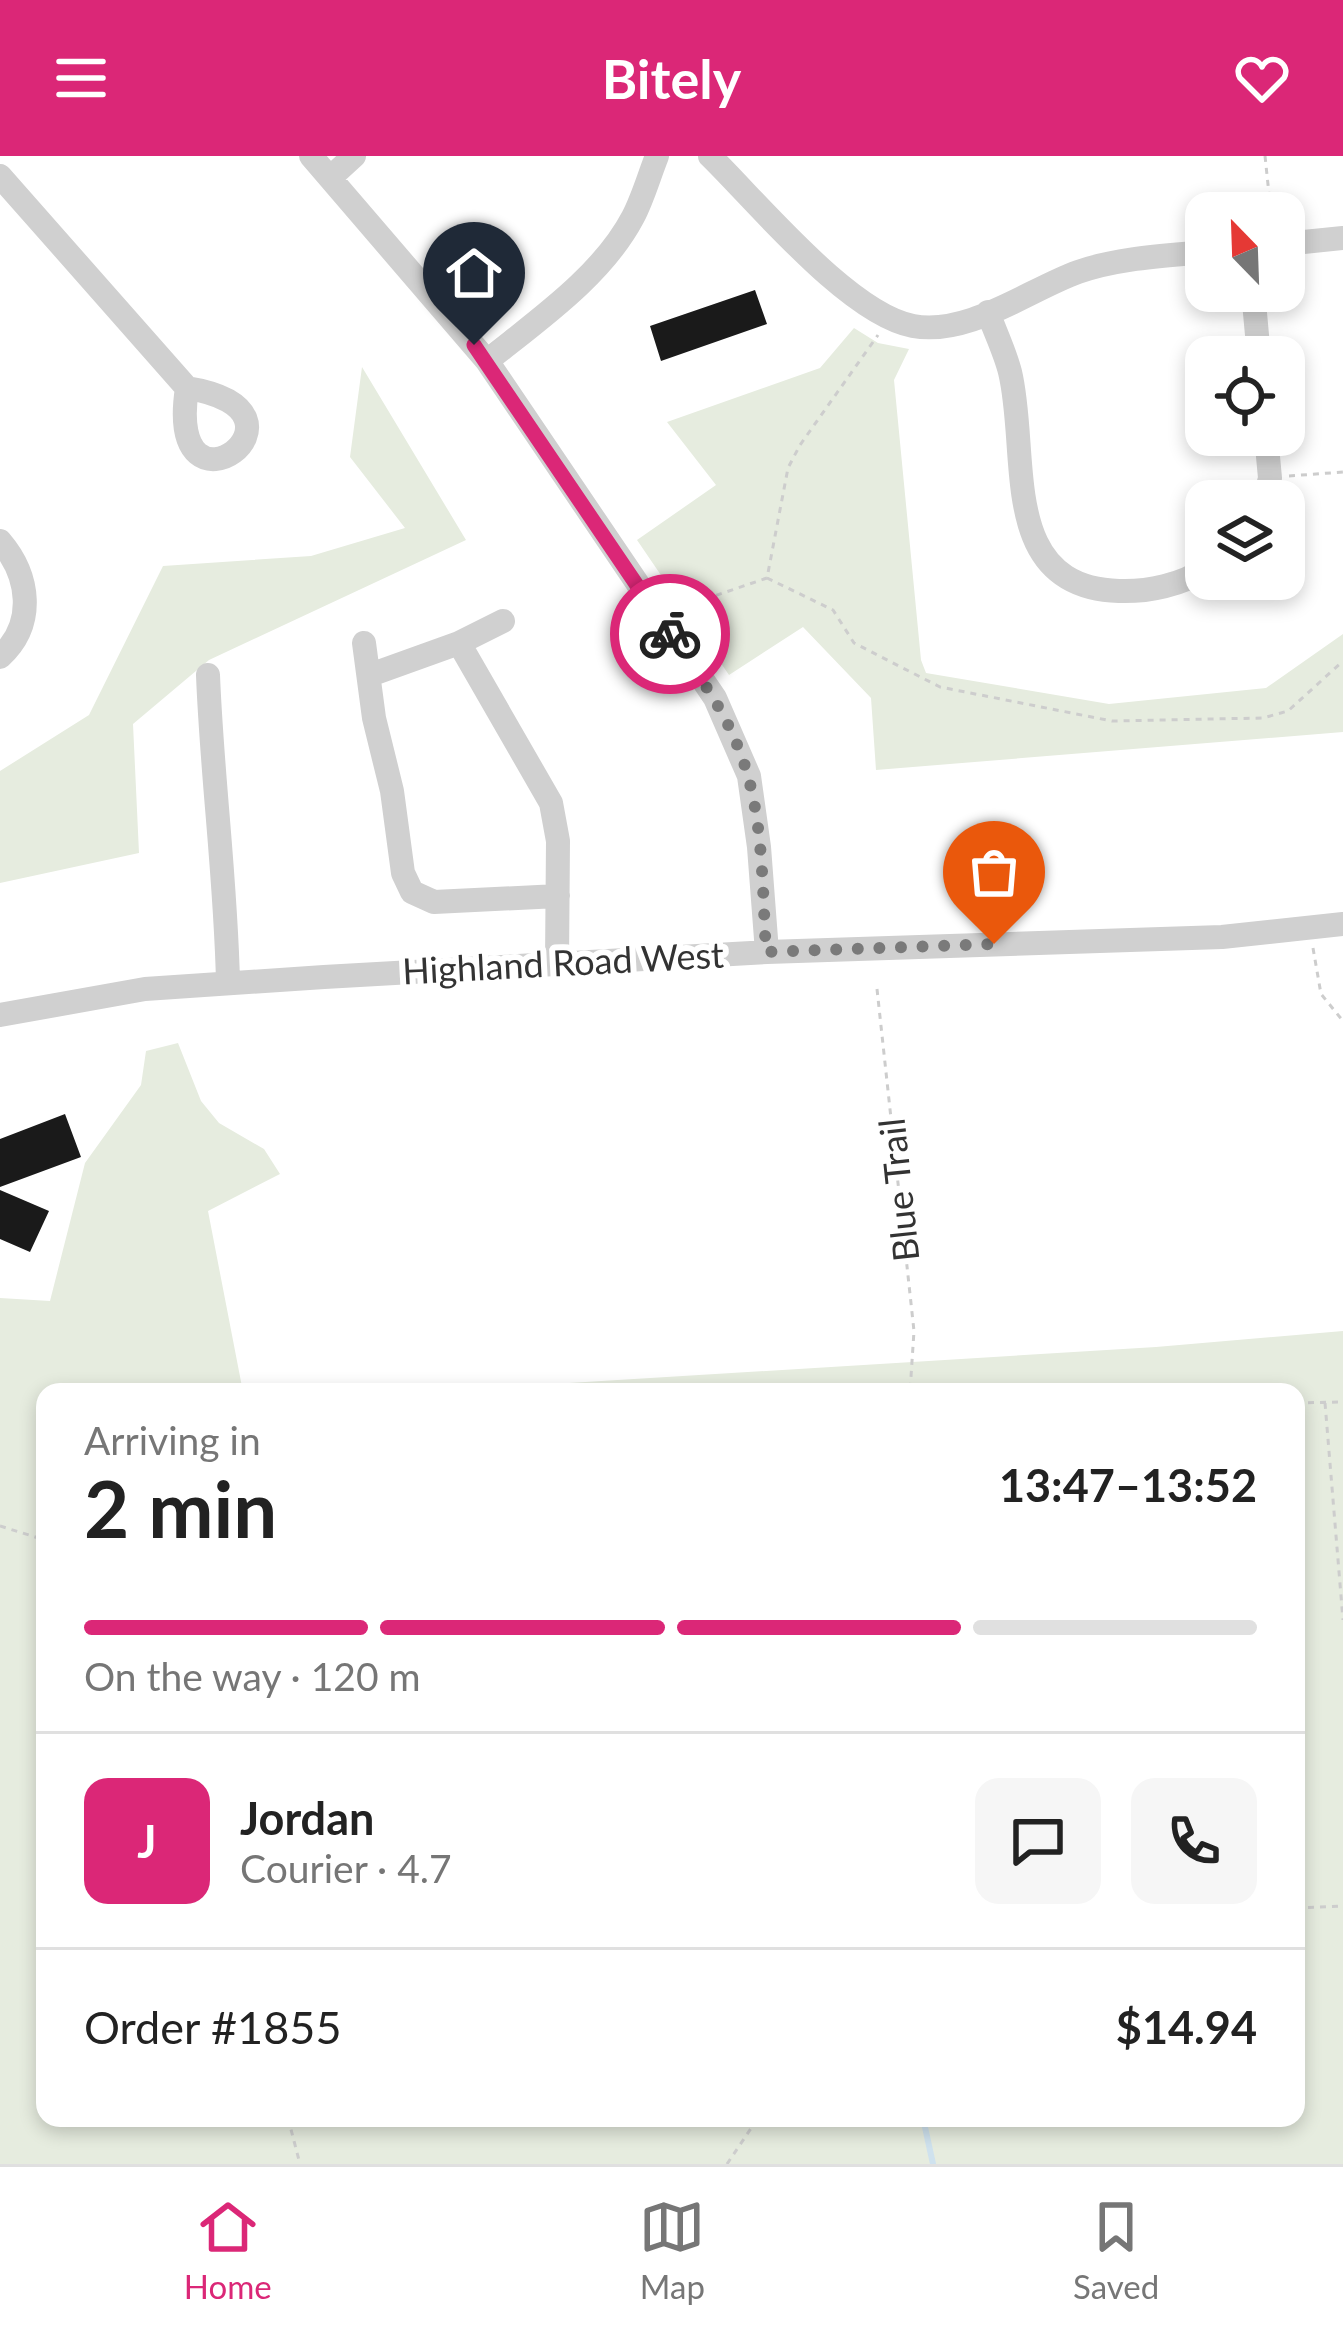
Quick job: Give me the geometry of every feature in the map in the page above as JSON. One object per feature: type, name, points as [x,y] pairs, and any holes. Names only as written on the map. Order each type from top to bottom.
[{"type":"street","points":[[311,156],[487,361],[715,698],[748,776],[759,848],[766,952]]},
{"type":"street","points":[[330,178],[354,156]]},
{"type":"street","points":[[487,361],[584,278],[616,244],[634,215],[657,156]]},
{"type":"street","points":[[710,156],[859,301],[915,326],[945,326],[988,312],[1081,271],[1185,254]]},
{"type":"street","points":[[0,176],[187,388]]},
{"type":"street","points":[[1305,242],[1343,238]]},
{"type":"street","points":[[988,312],[1010,373],[1029,533],[1049,567],[1078,584],[1105,590],[1132,591],[1185,578]]},
{"type":"street","points":[[0,541],[25,582],[23,627],[0,657]]},
{"type":"street","points":[[370,675],[459,644],[503,620]]},
{"type":"street","points":[[364,643],[403,873],[412,892],[434,902],[558,896]]},
{"type":"street","points":[[459,644],[551,803],[557,825],[557,962]]},
{"type":"street","points":[[208,674],[228,983]]},
{"type":"street","name":"Highland Road West","points":[[0,1015],[145,989],[228,983],[766,952],[1222,937],[1343,924]]},
{"type":"path","points":[[1265,156],[1269,192]]},
{"type":"path","points":[[767,578],[788,468],[890,318]]},
{"type":"path","points":[[1305,480],[1343,472]]},
{"type":"path","points":[[658,616],[767,578],[833,610],[854,644],[940,687],[1112,722],[1263,718],[1288,712],[1343,661]]},
{"type":"path","points":[[1310,929],[1321,994],[1343,1021]]},
{"type":"path","name":"Blue Trail","points":[[877,988],[914,1331],[911,1383]]},
{"type":"path","points":[[1325,1402],[1343,1620]]},
{"type":"path","points":[[1305,1403],[1343,1402]]},
{"type":"path","points":[[0,1526],[36,1537]]},
{"type":"path","points":[[1305,1908],[1343,1906]]},
{"type":"path","points":[[290,2127],[300,2164]]},
{"type":"path","points":[[727,2164],[752,2127]]},
{"type":"shaded area","points":[[854,328],[878,343],[909,349],[894,380],[926,673],[1109,704],[1266,688],[1343,634],[1343,732],[876,770],[871,698],[803,627],[729,675],[637,540],[716,485],[667,422],[820,368]]},
{"type":"shaded area","points":[[362,367],[466,540],[209,660],[133,724],[139,853],[0,883],[0,771],[89,715],[163,566],[311,556],[405,528],[350,457]]},
{"type":"shaded area","points":[[178,1043],[201,1101],[219,1123],[264,1149],[280,1174],[208,1211],[241,1383],[36,1383],[36,2127],[1305,2127],[1305,1383],[569,1383],[1343,1331],[1343,2164],[0,2164],[0,1298],[50,1301],[85,1163],[141,1085],[146,1051]]},
{"type":"building","points":[[755,290],[767,324],[661,361],[650,326]]},
{"type":"building","points":[[65,1114],[81,1157],[0,1187],[0,1139]]},
{"type":"building","points":[[0,1190],[49,1211],[30,1252],[0,1239]]},
{"type":"waterway","points":[[925,2127],[933,2164]]},
{"type":"way so far","points":[[670,634],[715,698],[748,776],[759,848],[766,952],[994,944]]},
{"type":"route","points":[[474,345],[670,634]]}]
